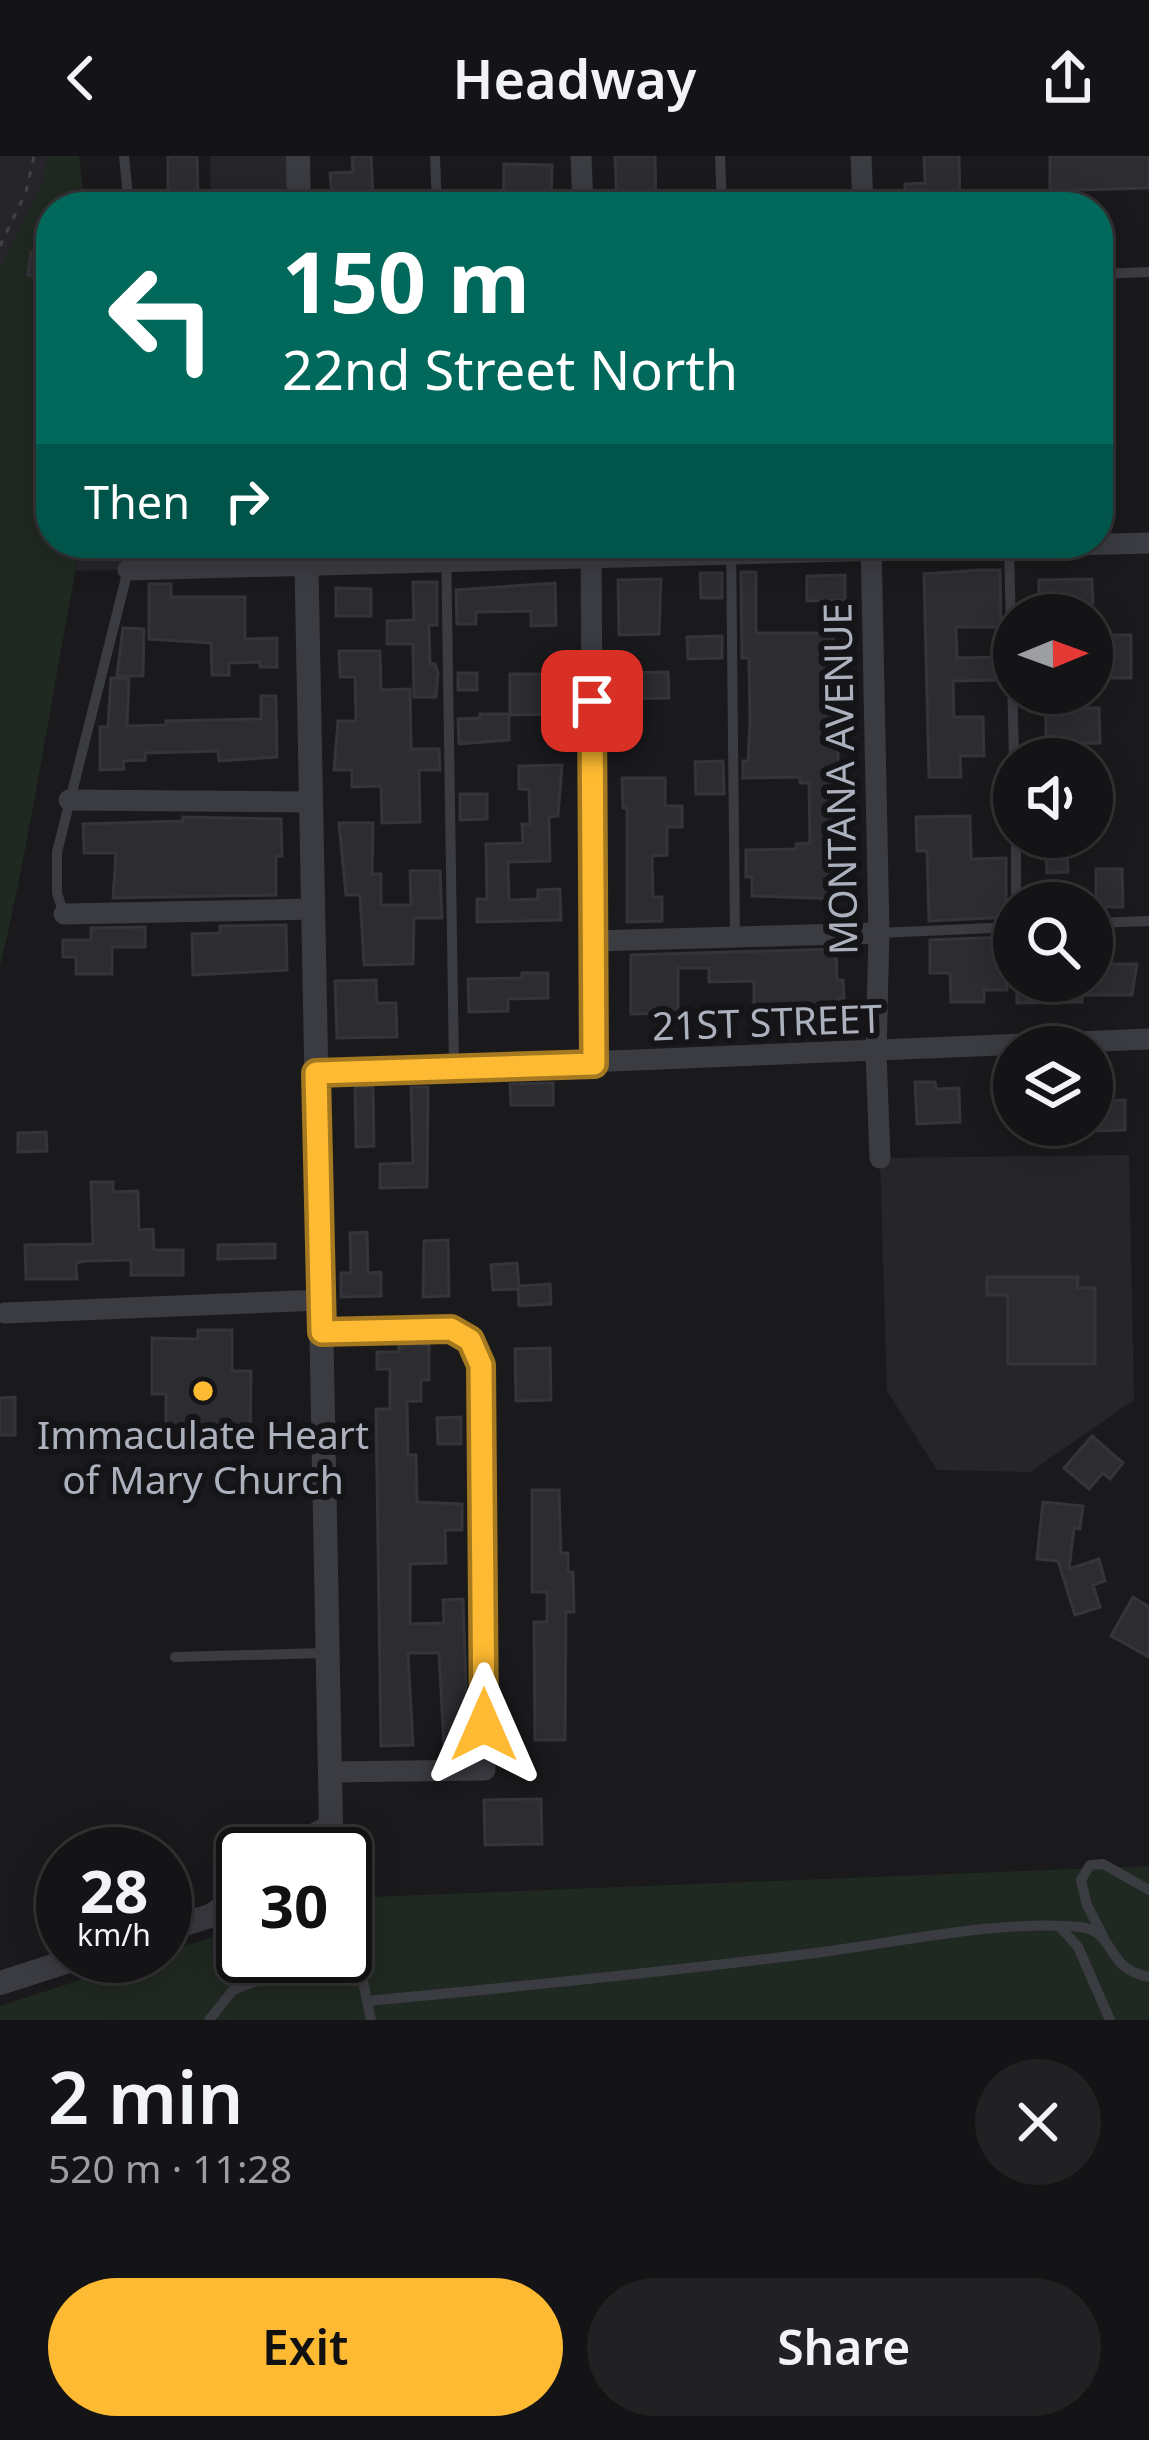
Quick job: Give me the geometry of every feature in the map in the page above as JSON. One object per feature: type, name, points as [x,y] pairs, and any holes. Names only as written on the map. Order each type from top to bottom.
[{"type":"street","points":[[298,156],[298,192]]},
{"type":"street","points":[[581,156],[582,192]]},
{"type":"street","points":[[861,156],[862,192]]},
{"type":"street","points":[[1113,543],[1149,543]]},
{"type":"street","points":[[128,570],[270,558]]},
{"type":"street","points":[[306,558],[331,1826]]},
{"type":"street","points":[[591,558],[594,1064]]},
{"type":"street","name":"MONTANA AVENUE","points":[[872,558],[880,1158]]},
{"type":"street","points":[[69,800],[311,802]]},
{"type":"street","points":[[64,914],[313,909]]},
{"type":"street","points":[[593,940],[879,934]]},
{"type":"street","name":"21ST STREET","points":[[316,1073],[1149,1039]]},
{"type":"street","points":[[4,1313],[320,1300]]},
{"type":"street","points":[[322,1332],[451,1329],[470,1340],[481,1365],[484,1770],[330,1772]]},
{"type":"street","points":[[0,1983],[36,1971]]},
{"type":"lane","points":[[124,156],[128,192]]},
{"type":"lane","points":[[435,156],[436,192]]},
{"type":"lane","points":[[720,156],[721,192]]},
{"type":"lane","points":[[1113,273],[1149,272]]},
{"type":"lane","points":[[64,914],[57,893],[57,852],[128,558]]},
{"type":"lane","points":[[446,558],[454,1068]]},
{"type":"lane","points":[[731,558],[735,937]]},
{"type":"lane","points":[[1009,558],[1014,738]]},
{"type":"lane","points":[[1113,922],[1149,921]]},
{"type":"lane","points":[[879,934],[993,928]]},
{"type":"lane","points":[[175,1657],[328,1653]]},
{"type":"lane","points":[[1149,1891],[1103,1864],[1090,1865],[1081,1880],[1104,1938],[1127,1973],[1149,1977]]},
{"type":"lane","points":[[367,2001],[1023,1927],[1085,1927],[1104,1938]]},
{"type":"lane","points":[[1060,1927],[1078,1947],[1110,2020]]},
{"type":"lane","points":[[209,2020],[233,1990],[251,1983]]},
{"type":"lane","points":[[363,1983],[370,2020]]},
{"type":"path","points":[[0,246],[26,192],[34,156]]},
{"type":"shaded area","points":[[0,156],[48,156],[42,185],[0,271]]},
{"type":"shaded area","points":[[48,156],[79,156],[83,192],[39,192]]},
{"type":"shaded area","points":[[210,156],[298,156],[299,192],[211,192]]},
{"type":"shaded area","points":[[36,197],[36,558],[78,558],[0,967],[0,271]]},
{"type":"shaded area","points":[[78,558],[447,558],[447,563],[76,571]]},
{"type":"shaded area","points":[[1129,1155],[1134,1400],[1030,1472],[937,1470],[887,1391],[880,1158]]},
{"type":"shaded area","points":[[1149,1866],[1149,2020],[0,2020],[0,2006],[71,1983],[192,1983],[192,1943],[216,1936],[216,1983],[372,1983],[372,1897]]},
{"type":"building","points":[[168,156],[197,156],[198,192],[168,192]]},
{"type":"building","points":[[352,156],[371,156],[373,192],[332,192],[330,173],[353,172]]},
{"type":"building","points":[[615,156],[655,156],[656,192],[616,192]]},
{"type":"building","points":[[924,156],[959,156],[960,192],[905,192],[905,184],[925,183]]},
{"type":"building","points":[[1050,156],[1149,156],[1149,188],[1050,192]]},
{"type":"building","points":[[504,164],[552,165],[551,192],[503,192]]},
{"type":"building","points":[[31,252],[36,253],[36,276],[28,275]]},
{"type":"building","points":[[1000,570],[1000,594],[993,594],[993,627],[956,627],[957,658],[993,657],[993,680],[953,681],[954,717],[983,717],[984,756],[960,756],[961,777],[929,777],[924,574]]},
{"type":"building","points":[[741,572],[756,572],[756,633],[833,633],[833,661],[841,661],[842,684],[831,684],[831,714],[838,714],[838,804],[842,804],[842,831],[837,832],[838,899],[752,896],[752,877],[746,877],[746,850],[796,849],[796,844],[810,843],[809,783],[800,783],[800,777],[743,778],[750,721],[749,658],[742,658]]},
{"type":"building","points":[[700,573],[722,573],[722,598],[701,598]]},
{"type":"building","points":[[845,575],[845,600],[807,601],[807,576]]},
{"type":"building","points":[[661,579],[659,634],[619,635],[618,580]]},
{"type":"building","points":[[1092,579],[1093,594],[1039,594],[1039,580]]},
{"type":"building","points":[[413,582],[437,582],[437,625],[429,625],[430,664],[435,664],[438,673],[436,697],[414,697],[413,644],[387,644],[387,621],[414,620]]},
{"type":"building","points":[[555,583],[556,625],[531,626],[531,611],[476,612],[476,624],[457,624],[456,590]]},
{"type":"building","points":[[149,584],[171,584],[171,597],[245,597],[245,639],[277,638],[277,667],[229,663],[229,675],[212,675],[211,643],[149,639]]},
{"type":"building","points":[[336,588],[371,589],[371,616],[336,616]]},
{"type":"building","points":[[123,628],[144,629],[143,676],[117,676]]},
{"type":"building","points":[[1113,635],[1131,635],[1131,678],[1113,678]]},
{"type":"building","points":[[722,636],[722,658],[688,659],[687,637]]},
{"type":"building","points":[[339,651],[380,651],[381,690],[410,689],[411,749],[439,749],[440,770],[419,770],[420,822],[382,823],[381,786],[352,787],[352,770],[334,770],[338,721],[356,721],[355,677],[340,677]]},
{"type":"building","points":[[668,672],[669,698],[625,699],[624,673]]},
{"type":"building","points":[[458,673],[477,673],[477,690],[458,690]]},
{"type":"building","points":[[510,674],[559,674],[559,714],[510,715]]},
{"type":"building","points":[[111,678],[129,679],[127,726],[261,719],[261,696],[276,696],[277,757],[219,761],[218,751],[145,753],[145,760],[123,761],[124,769],[100,770],[100,727],[108,727]]},
{"type":"building","points":[[480,714],[509,714],[509,740],[459,744],[458,719],[480,718]]},
{"type":"building","points":[[1046,714],[1099,714],[1100,738],[1046,738]]},
{"type":"building","points":[[723,761],[724,794],[696,794],[695,762]]},
{"type":"building","points":[[562,765],[558,816],[549,817],[550,861],[508,862],[509,900],[538,899],[538,890],[560,889],[561,920],[477,922],[477,899],[487,899],[486,844],[523,843],[522,824],[530,824],[529,789],[519,789],[519,766]]},
{"type":"building","points":[[622,778],[665,778],[665,806],[682,806],[682,827],[667,827],[667,855],[652,856],[653,897],[662,897],[662,921],[627,922],[627,808],[623,808]]},
{"type":"building","points":[[460,794],[487,794],[487,819],[460,820]]},
{"type":"building","points":[[970,816],[971,859],[1006,858],[1006,882],[993,882],[993,918],[929,921],[927,851],[917,851],[916,817]]},
{"type":"building","points":[[183,817],[281,819],[276,895],[113,898],[116,853],[84,853],[83,824],[183,821]]},
{"type":"building","points":[[339,823],[373,823],[372,874],[381,874],[381,905],[411,905],[410,871],[440,871],[442,918],[414,918],[413,964],[364,965],[360,895],[346,895]]},
{"type":"building","points":[[1046,858],[1067,858],[1068,872],[1047,873]]},
{"type":"building","points":[[1096,869],[1122,869],[1123,907],[1113,907],[1113,882],[1096,882]]},
{"type":"building","points":[[286,925],[287,970],[193,975],[192,934],[220,933],[220,926]]},
{"type":"building","points":[[145,927],[145,947],[112,947],[112,974],[76,974],[76,957],[63,957],[63,940],[91,940],[91,928]]},
{"type":"building","points":[[993,938],[993,990],[984,990],[984,1002],[951,1002],[950,973],[930,973],[930,940]]},
{"type":"building","points":[[836,949],[837,980],[843,980],[844,998],[838,998],[838,1006],[754,1007],[754,981],[709,982],[709,968],[678,968],[678,1013],[631,1014],[631,955]]},
{"type":"building","points":[[1113,964],[1137,964],[1132,995],[1113,995]]},
{"type":"building","points":[[522,973],[548,973],[548,998],[508,999],[508,1011],[469,1012],[468,979],[522,978]]},
{"type":"building","points":[[376,980],[377,1003],[396,1003],[397,1037],[337,1038],[335,981]]},
{"type":"building","points":[[915,1082],[935,1082],[936,1089],[959,1088],[960,1122],[917,1124]]},
{"type":"building","points":[[553,1083],[553,1105],[511,1105],[510,1084]]},
{"type":"building","points":[[355,1087],[373,1087],[374,1146],[356,1147]]},
{"type":"building","points":[[411,1087],[428,1087],[427,1187],[380,1188],[380,1164],[413,1163]]},
{"type":"building","points":[[1113,1100],[1125,1100],[1125,1130],[1113,1130]]},
{"type":"building","points":[[46,1132],[47,1151],[18,1152],[18,1133]]},
{"type":"building","points":[[91,1182],[113,1182],[113,1192],[138,1191],[139,1230],[153,1229],[154,1250],[183,1250],[183,1275],[131,1275],[131,1260],[85,1261],[76,1263],[77,1279],[26,1279],[25,1245],[93,1244]]},
{"type":"building","points":[[367,1232],[368,1273],[381,1272],[381,1296],[341,1297],[341,1273],[351,1273],[350,1233]]},
{"type":"building","points":[[448,1240],[449,1296],[423,1297],[424,1241]]},
{"type":"building","points":[[275,1244],[275,1258],[218,1259],[218,1245]]},
{"type":"building","points":[[517,1263],[519,1286],[550,1284],[551,1304],[519,1306],[518,1289],[493,1290],[491,1265]]},
{"type":"building","points":[[987,1277],[1078,1277],[1077,1288],[1095,1288],[1095,1364],[1008,1364],[1008,1295],[987,1295]]},
{"type":"building","points":[[198,1330],[232,1330],[232,1371],[251,1371],[250,1448],[166,1447],[166,1394],[152,1394],[152,1338],[198,1339]]},
{"type":"building","points":[[399,1345],[429,1345],[429,1380],[421,1380],[421,1401],[407,1401],[408,1455],[416,1455],[417,1502],[462,1504],[462,1530],[445,1530],[446,1563],[410,1564],[410,1624],[444,1623],[443,1600],[463,1599],[468,1745],[444,1745],[439,1653],[408,1653],[413,1745],[381,1746],[376,1409],[390,1409],[390,1369],[377,1369],[377,1352],[399,1352]]},
{"type":"building","points":[[550,1348],[551,1400],[516,1401],[515,1349]]},
{"type":"building","points":[[15,1397],[15,1435],[0,1435],[0,1398]]},
{"type":"building","points":[[461,1417],[461,1444],[438,1444],[437,1418]]},
{"type":"building","points":[[1092,1436],[1123,1463],[1110,1479],[1103,1473],[1089,1489],[1064,1468]]},
{"type":"building","points":[[532,1490],[559,1490],[561,1553],[568,1553],[568,1572],[573,1572],[574,1612],[566,1612],[565,1740],[535,1740],[534,1622],[547,1622],[547,1592],[532,1592]]},
{"type":"building","points":[[1043,1502],[1083,1506],[1080,1529],[1074,1528],[1069,1569],[1099,1559],[1105,1581],[1093,1585],[1100,1607],[1075,1615],[1058,1561],[1037,1559]]},
{"type":"building","points":[[1133,1597],[1149,1607],[1149,1657],[1111,1636]]},
{"type":"building","points":[[541,1799],[542,1844],[485,1845],[484,1800]]},
{"type":"place","name":"Immaculate Heart of Mary Church","points":[[203,1391]]},
{"type":"route","points":[[484,1725],[481,1365],[470,1340],[451,1329],[322,1332],[316,1073],[594,1064],[592,701]]}]
